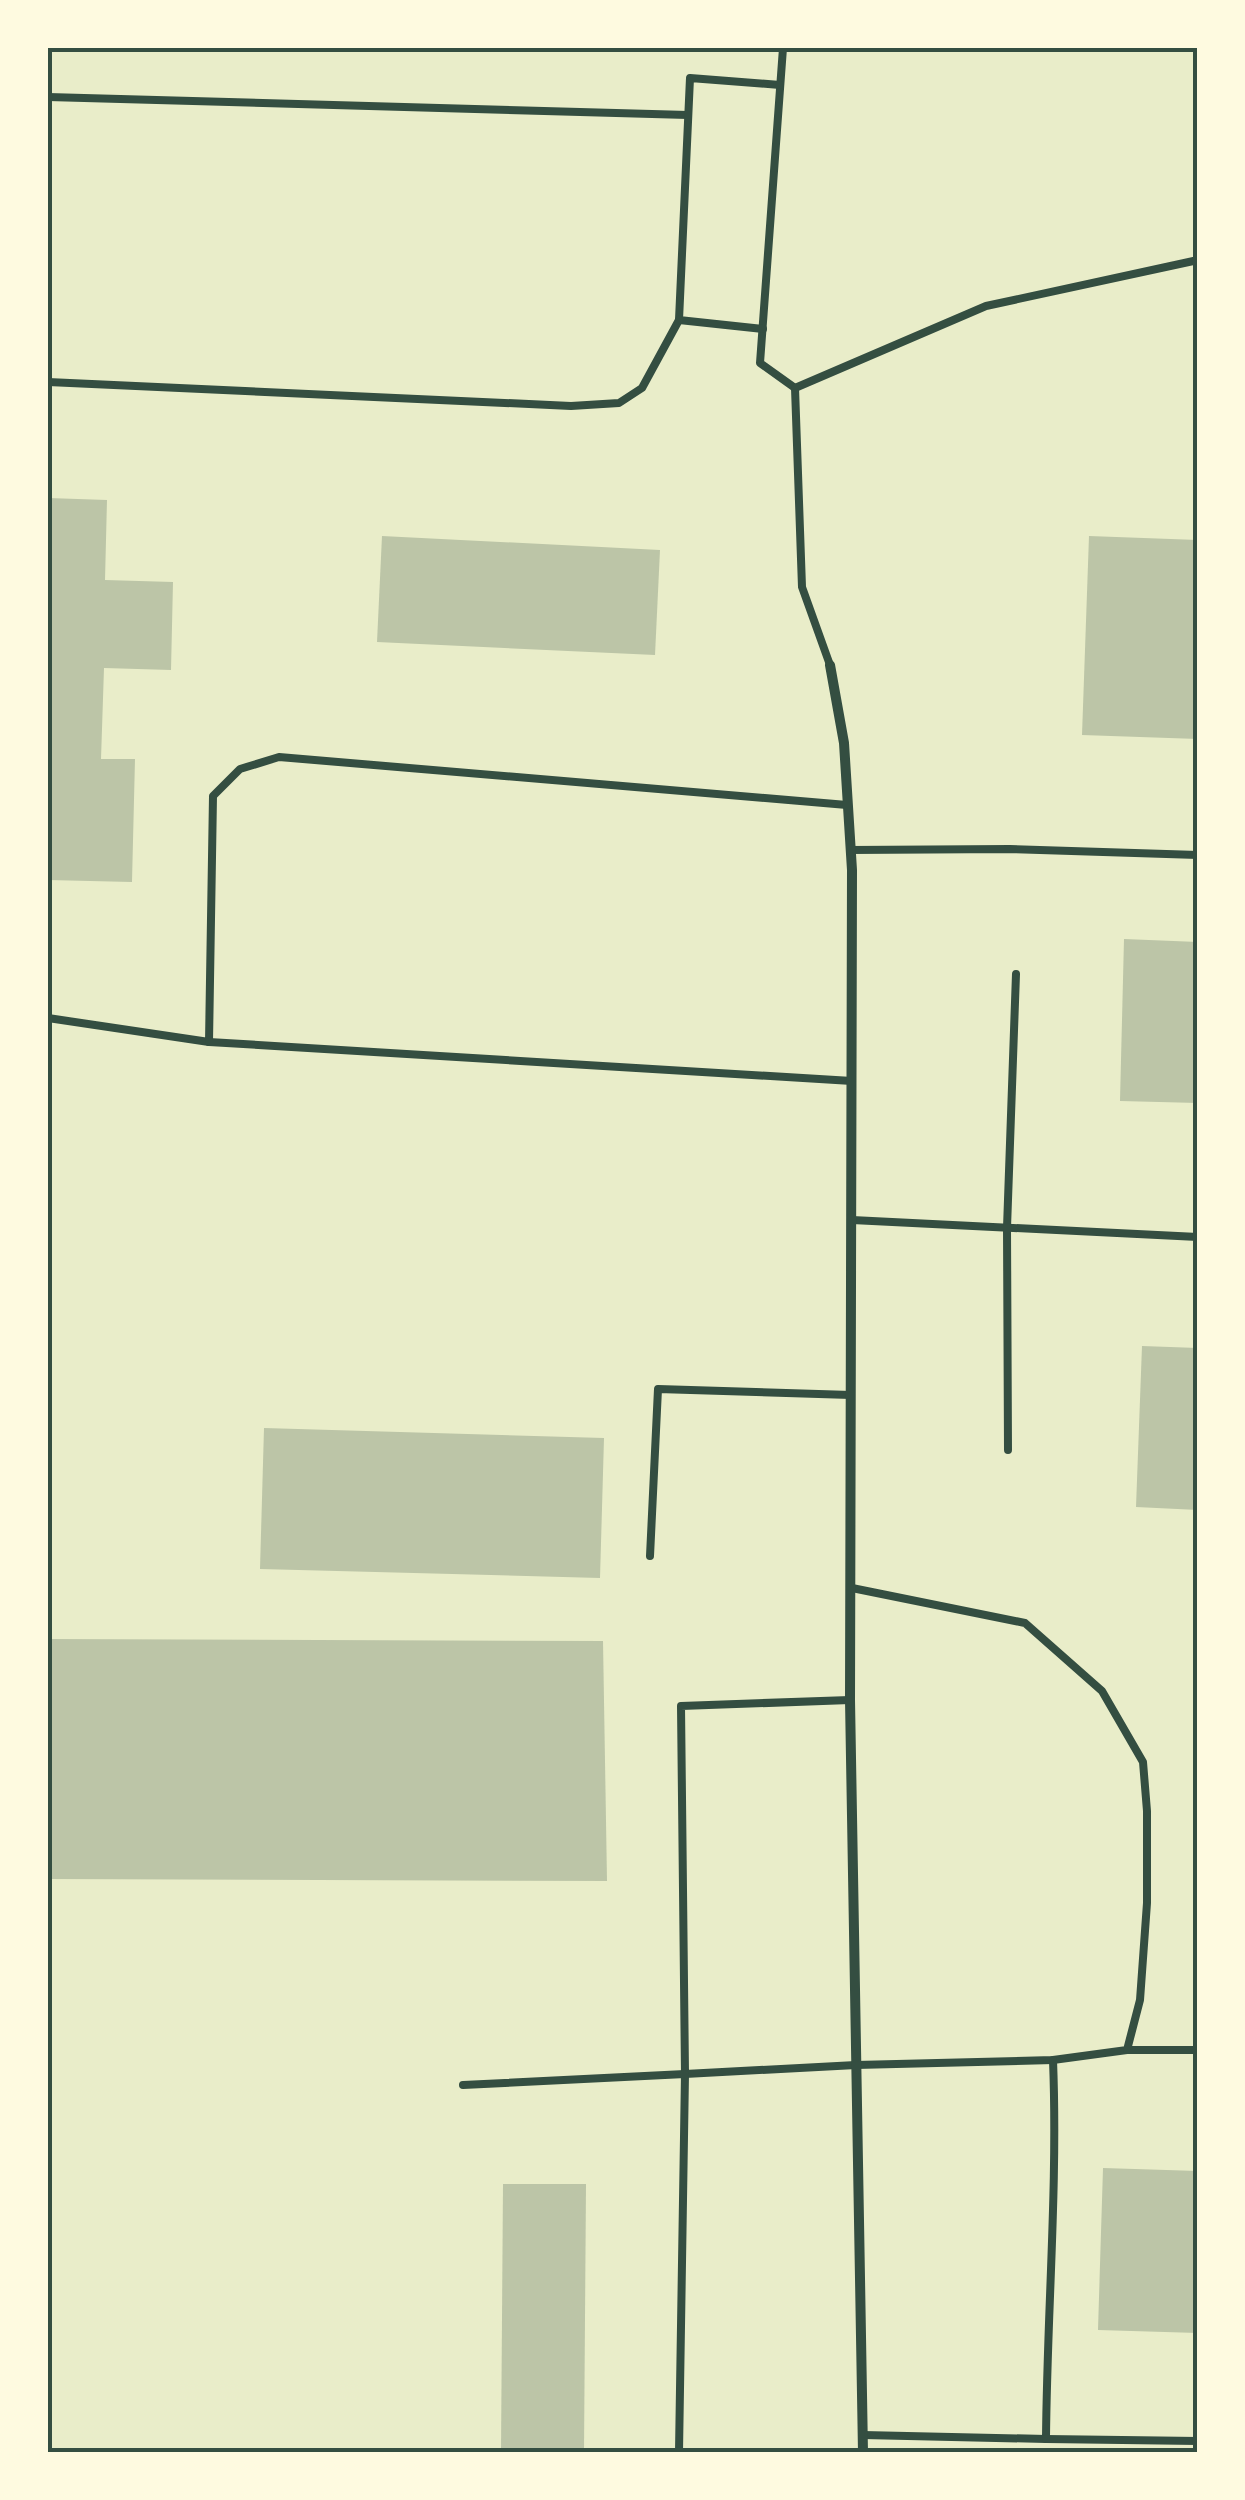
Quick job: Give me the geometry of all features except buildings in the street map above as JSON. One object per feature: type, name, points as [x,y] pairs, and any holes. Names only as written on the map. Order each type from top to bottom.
[{"type":"street","points":[[830,665],[844,744],[850,850],[850,1700],[862,2452]]},
{"type":"lane","points":[[782,48],[760,363],[795,388]]},
{"type":"lane","points":[[48,382],[571,406],[619,402],[642,388],[679,320],[690,78],[780,85]]},
{"type":"lane","points":[[48,97],[688,115]]},
{"type":"lane","points":[[795,388],[986,306],[1198,260]]},
{"type":"lane","points":[[679,320],[763,329]]},
{"type":"lane","points":[[795,388],[802,587],[830,665]]},
{"type":"lane","points":[[208,1042],[213,796],[240,769],[279,756],[848,805]]},
{"type":"lane","points":[[850,850],[1010,849],[1198,855]]},
{"type":"lane","points":[[1008,1450],[1007,1228],[1016,974]]},
{"type":"lane","points":[[48,1018],[208,1042],[852,1081]]},
{"type":"lane","points":[[852,1220],[1198,1237]]},
{"type":"lane","points":[[650,1556],[658,1390],[852,1395]]},
{"type":"lane","points":[[852,1588],[1025,1623],[1102,1691],[1143,1762],[1147,1810],[1147,1903],[1140,2000],[1127,2050]]},
{"type":"lane","points":[[679,2452],[685,2074],[681,1706],[850,1700]]},
{"type":"lane","points":[[463,2085],[856,2065],[1053,2060],[1127,2050],[1198,2050]]},
{"type":"lane","points":[[1046,2439],[1047,2312],[1056,2153],[1053,2060]]},
{"type":"lane","points":[[862,2436],[1198,2441]]}]
